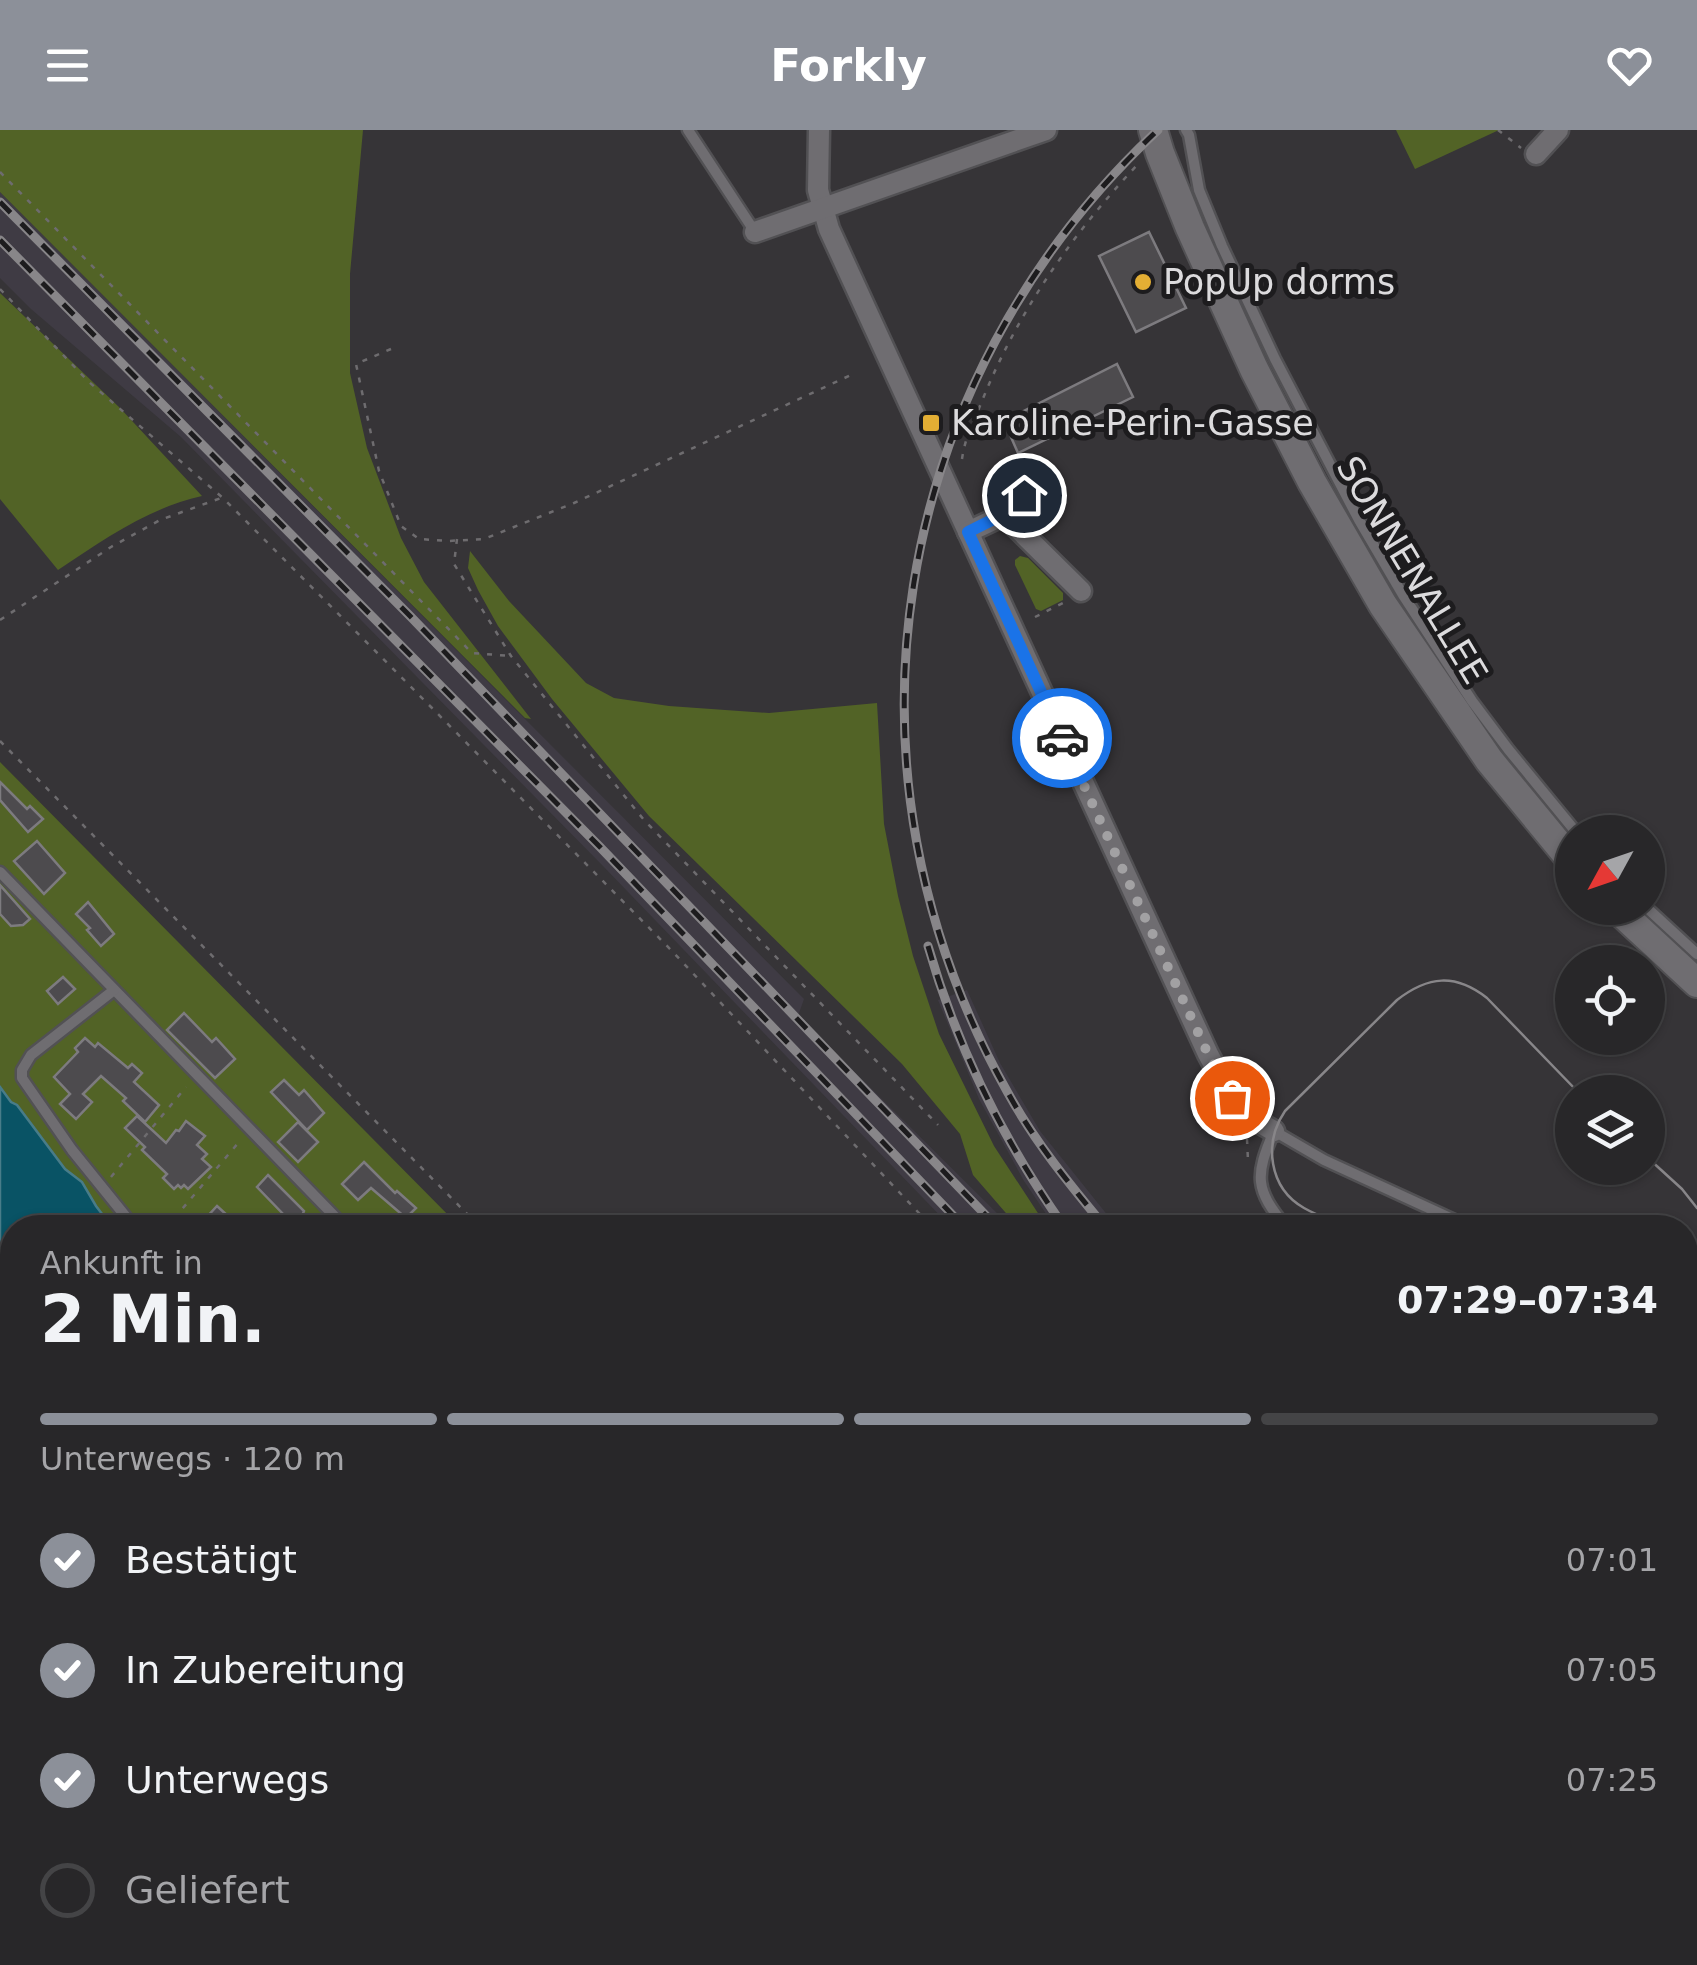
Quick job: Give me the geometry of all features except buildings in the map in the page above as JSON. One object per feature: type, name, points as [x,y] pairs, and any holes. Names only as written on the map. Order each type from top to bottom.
[{"type":"street","points":[[819,130],[817,168],[822,209],[829,229],[1208,1054],[1232,1098],[1274,1131]]},
{"type":"street","points":[[755,232],[1046,130]]},
{"type":"street","points":[[1529,151],[1558,130]]},
{"type":"street","name":"SONNENALLEE","points":[[1157,142],[1190,228],[1254,369],[1312,482],[1383,606],[1489,760],[1555,840]]},
{"type":"street","points":[[968,532],[1004,514],[1011,502],[1024,495]]},
{"type":"street","points":[[1004,514],[1076,594]]},
{"type":"street","points":[[1634,925],[1697,983]]},
{"type":"lane","points":[[688,130],[755,232]]},
{"type":"lane","points":[[1186,130],[1199,190],[1222,246],[1275,360],[1359,520],[1402,595],[1472,701],[1562,815]]},
{"type":"lane","points":[[0,872],[333,1215]]},
{"type":"lane","points":[[1665,925],[1697,954]]},
{"type":"lane","points":[[114,990],[31,1056],[22,1070],[22,1078],[125,1215]]},
{"type":"lane","points":[[1276,1215],[1260,1183],[1264,1154],[1274,1131],[1324,1160],[1444,1215]]},
{"type":"path","points":[[1498,130],[1529,151]]},
{"type":"path","points":[[962,458],[965,438],[992,376],[1057,260],[1157,142]]},
{"type":"path","points":[[0,172],[472,653],[512,656]]},
{"type":"path","points":[[0,289],[89,382],[223,498],[671,950],[921,1215]]},
{"type":"path","points":[[392,348],[356,364],[378,471],[401,526],[419,539],[484,539],[574,503],[852,375]]},
{"type":"path","points":[[0,620],[111,546],[160,520],[223,498]]},
{"type":"path","points":[[457,540],[454,564],[512,656],[644,820],[938,1125]]},
{"type":"path","points":[[1035,617],[1076,594]]},
{"type":"path","points":[[0,741],[469,1215]]},
{"type":"path","points":[[102,1187],[196,1074]]},
{"type":"path","points":[[176,1215],[251,1130]]},
{"type":"shaded area","points":[[0,192],[804,999],[798,1016],[999,1215],[939,1215],[181,437],[0,278]]},
{"type":"shaded area","points":[[967,990],[1000,1063],[1040,1131],[1107,1215],[1047,1215],[979,1099],[938,1000]]},
{"type":"green space","points":[[0,130],[363,130],[350,274],[350,373],[367,448],[401,538],[424,582],[531,719],[525,718],[0,192]]},
{"type":"green space","points":[[1396,130],[1499,130],[1415,169]]},
{"type":"green space","points":[[0,293],[120,408],[202,496],[145,517],[58,570],[0,499]]},
{"type":"green space","points":[[470,551],[509,601],[586,683],[614,698],[769,713],[877,703],[884,824],[913,956],[939,1034],[994,1146],[1039,1215],[1008,1215],[973,1175],[960,1134],[902,1064],[649,816],[552,699],[498,626],[468,568]]},
{"type":"green space","points":[[1020,556],[1028,558],[1063,593],[1063,600],[1041,611],[1036,609],[1015,565]]},
{"type":"green space","points":[[0,762],[448,1215],[0,1215]]},
{"type":"water","points":[[0,1087],[65,1169],[82,1182],[103,1215],[0,1215]]},
{"type":"tram line","points":[[1320,1215],[1292,1199],[1277,1177],[1272,1150],[1278,1124],[1285,1111],[1408,992],[1431,982],[1464,984],[1487,998],[1562,1075]]},
{"type":"tram line","points":[[1665,1174],[1697,1208]]},
{"type":"railway","points":[[1096,1215],[1018,1111],[951,970],[917,842],[904,713],[914,585],[944,461],[995,342],[1067,231],[1158,130]]},
{"type":"railway","points":[[0,202],[411,617],[986,1215]]},
{"type":"railway","points":[[0,240],[600,847],[953,1215]]},
{"type":"railway","points":[[928,946],[953,1021],[985,1093],[1056,1215]]},
{"type":"way so far","points":[[1062,738],[1232,1098]]},
{"type":"place","name":"PopUp dorms","points":[[1143,282]]},
{"type":"place","name":"Karoline-Perin-Gasse","points":[[931,423]]},
{"type":"route","points":[[1024,495],[1011,502],[1004,514],[968,532],[1062,738]]}]
